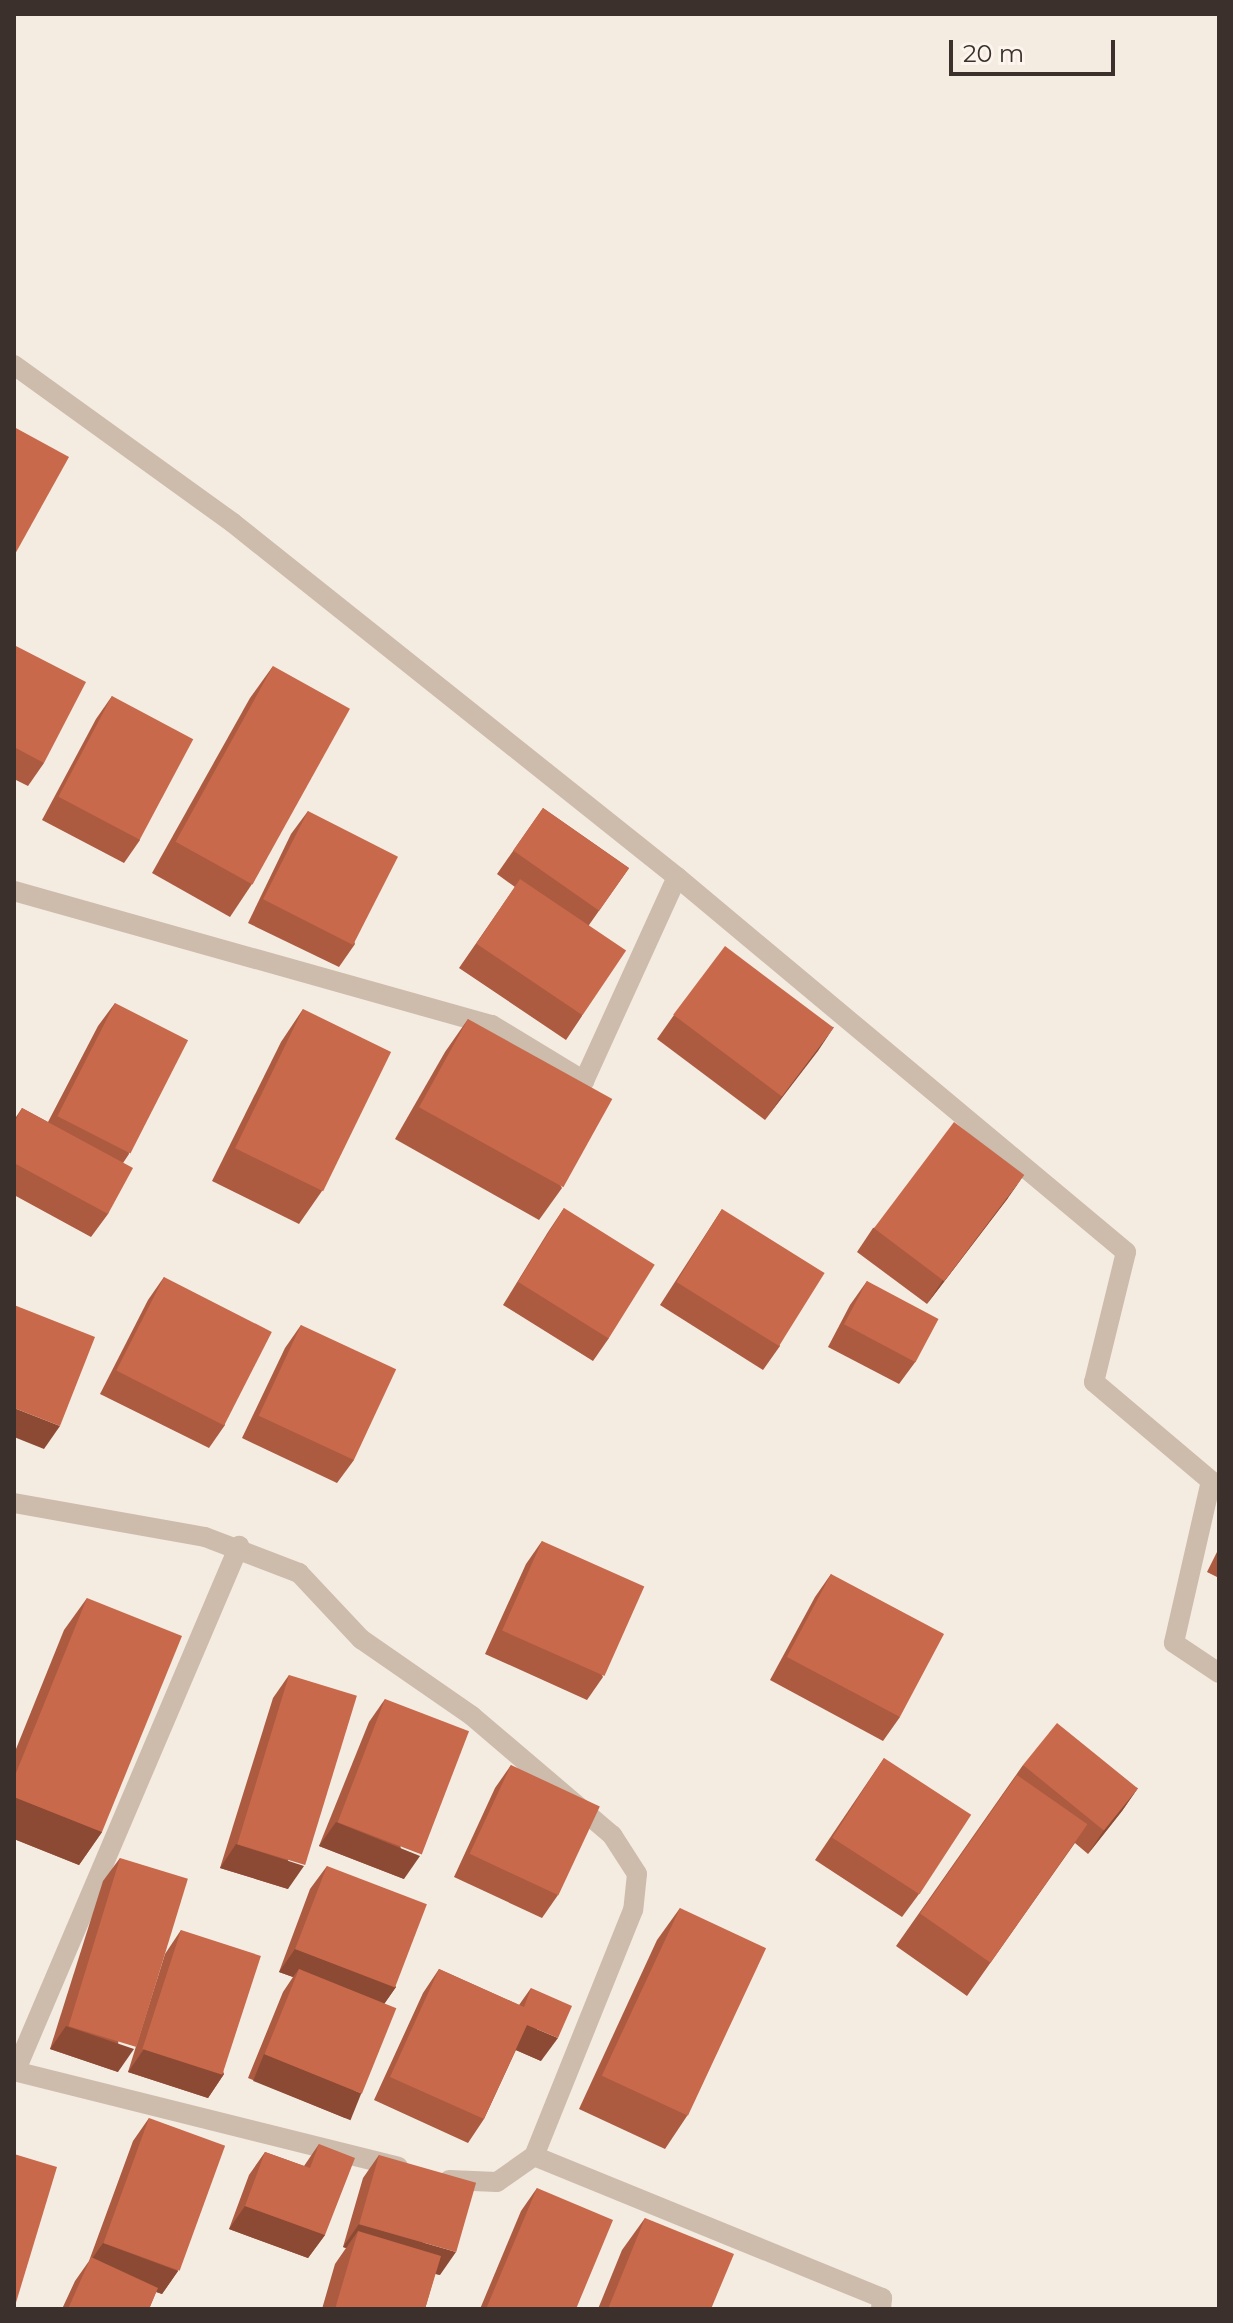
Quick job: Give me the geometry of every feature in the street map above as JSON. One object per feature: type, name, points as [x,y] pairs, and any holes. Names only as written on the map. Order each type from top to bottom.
[{"type":"street","points":[[14,365],[233,523],[677,877],[1126,1252],[1094,1382],[1211,1481],[1174,1643],[1219,1673]]},
{"type":"street","points":[[14,891],[492,1025],[584,1081],[677,877]]},
{"type":"street","points":[[14,1503],[239,1546],[299,1573],[361,1639],[472,1716],[612,1835],[637,1874],[633,1910],[534,2156],[497,2182],[426,2174],[15,2072],[239,1546]]},
{"type":"street","points":[[534,2156],[882,2298],[881,2309]]},
{"type":"building","points":[[14,427],[69,457],[14,556]]},
{"type":"building","points":[[14,645],[86,682],[44,763],[14,747]]},
{"type":"building","points":[[273,666],[350,709],[253,884],[176,842]]},
{"type":"building","points":[[112,696],[193,739],[140,840],[58,797]]},
{"type":"building","points":[[543,808],[629,868],[599,911],[513,851]]},
{"type":"building","points":[[308,811],[398,857],[353,945],[263,899]]},
{"type":"building","points":[[520,879],[626,951],[582,1015],[476,944]]},
{"type":"building","points":[[725,946],[834,1028],[782,1097],[673,1015]]},
{"type":"building","points":[[115,1003],[188,1040],[130,1153],[57,1116]]},
{"type":"building","points":[[303,1009],[391,1052],[323,1191],[235,1148]]},
{"type":"building","points":[[468,1019],[612,1099],[563,1187],[419,1107]]},
{"type":"building","points":[[22,1108],[133,1168],[108,1214],[14,1163],[14,1123]]},
{"type":"building","points":[[954,1122],[1024,1175],[944,1281],[874,1228]]},
{"type":"building","points":[[564,1208],[655,1265],[609,1338],[518,1282]]},
{"type":"building","points":[[722,1209],[825,1273],[779,1346],[676,1282]]},
{"type":"building","points":[[164,1277],[272,1332],[224,1425],[116,1371]]},
{"type":"building","points":[[867,1281],[939,1319],[916,1362],[844,1324]]},
{"type":"building","points":[[14,1305],[95,1337],[60,1426],[14,1408]]},
{"type":"building","points":[[301,1325],[396,1369],[354,1460],[259,1416]]},
{"type":"building","points":[[542,1541],[644,1587],[604,1676],[502,1631]]},
{"type":"building","points":[[831,1574],[944,1634],[900,1717],[787,1657]]},
{"type":"building","points":[[87,1598],[182,1636],[102,1832],[14,1797],[14,1778]]},
{"type":"building","points":[[289,1675],[357,1696],[305,1865],[237,1844]]},
{"type":"building","points":[[385,1699],[469,1731],[422,1854],[338,1822]]},
{"type":"building","points":[[1057,1723],[1138,1788],[1104,1830],[1023,1765]]},
{"type":"building","points":[[884,1758],[971,1815],[919,1894],[832,1838]]},
{"type":"building","points":[[511,1765],[600,1806],[558,1895],[470,1854]]},
{"type":"building","points":[[1017,1775],[1087,1824],[991,1963],[920,1913]]},
{"type":"building","points":[[120,1858],[188,1879],[136,2047],[69,2026]]},
{"type":"building","points":[[327,1866],[427,1904],[395,1987],[295,1949]]},
{"type":"building","points":[[680,1908],[766,1948],[688,2116],[602,2076]]},
{"type":"building","points":[[181,1930],[261,1956],[222,2075],[142,2049]]},
{"type":"building","points":[[299,1969],[396,2008],[362,2094],[265,2054]]},
{"type":"building","points":[[439,1969],[524,2007],[531,1988],[572,2006],[558,2038],[527,2025],[484,2119],[390,2077]]},
{"type":"building","points":[[149,2118],[225,2146],[180,2271],[104,2243]]},
{"type":"building","points":[[319,2144],[355,2158],[325,2235],[245,2206],[265,2152],[310,2168]]},
{"type":"building","points":[[14,2154],[57,2167],[15,2306],[14,2306]]},
{"type":"building","points":[[379,2155],[476,2183],[456,2252],[359,2224]]},
{"type":"building","points":[[537,2188],[613,2220],[576,2309],[486,2309]]},
{"type":"building","points":[[645,2218],[734,2254],[711,2309],[608,2309]]},
{"type":"building","points":[[358,2231],[441,2256],[425,2309],[335,2309]]},
{"type":"building","points":[[91,2257],[158,2288],[149,2309],[68,2309]]}]
